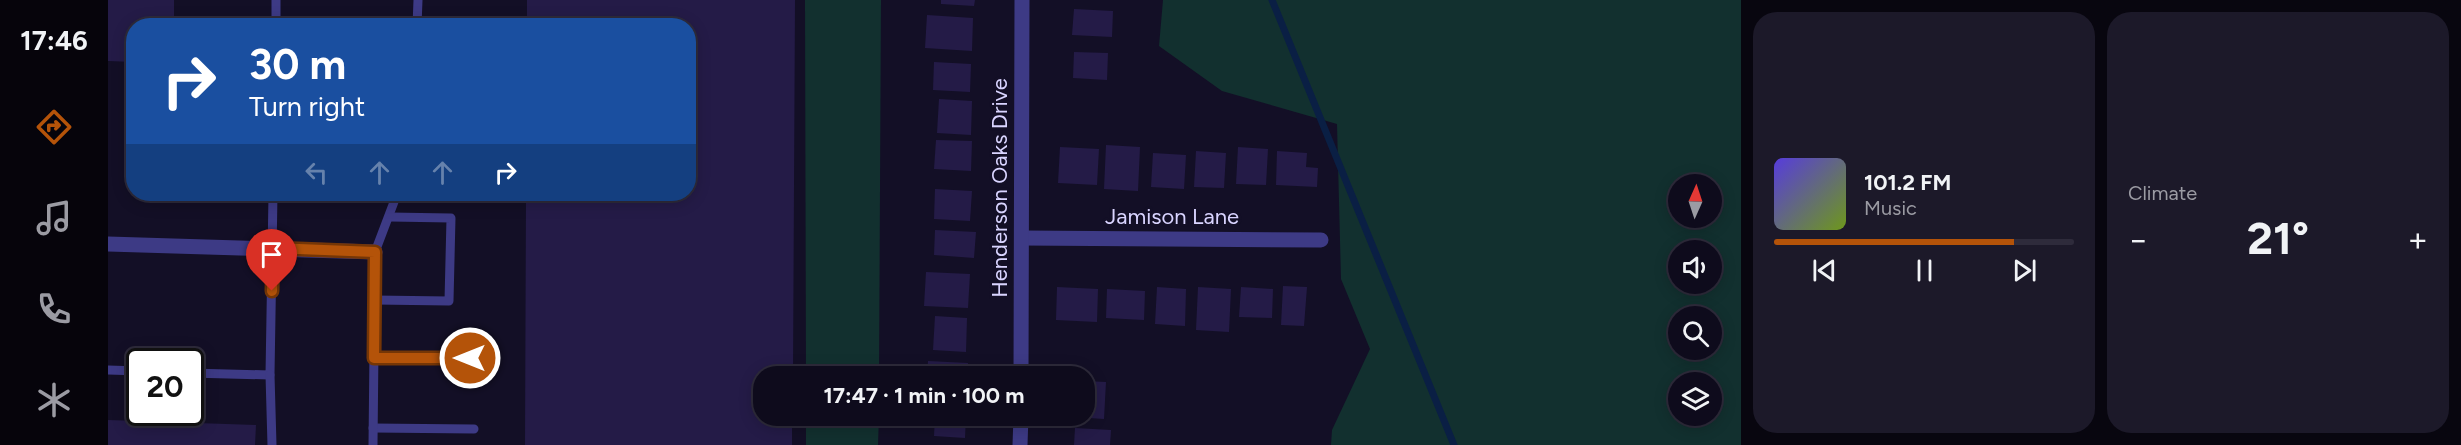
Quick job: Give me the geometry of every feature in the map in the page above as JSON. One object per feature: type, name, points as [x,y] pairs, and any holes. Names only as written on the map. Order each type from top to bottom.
[{"type":"street","name":"Henderson Oaks Drive","points":[[1021,366],[1022,0]]},
{"type":"street","name":"Jamison Lane","points":[[1022,238],[1322,240]]},
{"type":"street","points":[[108,244],[375,252]]},
{"type":"street","points":[[1020,445],[1021,426]]},
{"type":"lane","points":[[276,0],[276,18]]},
{"type":"lane","points":[[417,18],[418,0]]},
{"type":"lane","points":[[272,445],[270,375],[273,201]]},
{"type":"lane","points":[[373,445],[375,252],[396,201]]},
{"type":"lane","points":[[375,300],[449,301],[451,218],[390,217]]},
{"type":"lane","points":[[374,358],[470,358]]},
{"type":"lane","points":[[108,370],[126,371]]},
{"type":"lane","points":[[204,373],[270,375]]},
{"type":"lane","points":[[374,428],[474,429]]},
{"type":"green space","points":[[805,0],[881,0],[879,366],[806,366]]},
{"type":"green space","points":[[1163,0],[1741,0],[1741,445],[1331,445],[1332,430],[1370,349],[1341,279],[1337,124],[1222,91],[1159,46]]},
{"type":"green space","points":[[806,426],[879,426],[878,445],[806,445]]},
{"type":"building","points":[[108,0],[174,0],[174,18],[126,18],[126,62],[108,61]]},
{"type":"building","points":[[527,0],[795,0],[793,366],[753,366],[753,426],[792,426],[792,445],[525,445],[526,201],[696,201],[696,18],[527,18]]},
{"type":"building","points":[[941,0],[975,0],[974,6],[941,4]]},
{"type":"building","points":[[1074,9],[1113,11],[1112,37],[1072,35]]},
{"type":"building","points":[[927,15],[973,18],[972,51],[925,48]]},
{"type":"building","points":[[1074,52],[1108,53],[1107,80],[1073,78]]},
{"type":"building","points":[[934,62],[971,64],[970,92],[933,90]]},
{"type":"building","points":[[939,99],[972,101],[971,135],[937,133]]},
{"type":"building","points":[[936,140],[972,141],[971,171],[934,169]]},
{"type":"building","points":[[1106,145],[1140,147],[1138,191],[1104,189]]},
{"type":"building","points":[[1060,147],[1099,149],[1097,185],[1058,183]]},
{"type":"building","points":[[1238,147],[1268,149],[1266,185],[1236,184]]},
{"type":"building","points":[[1196,151],[1226,153],[1224,188],[1194,187]]},
{"type":"building","points":[[1277,151],[1307,153],[1306,167],[1318,168],[1317,187],[1276,185]]},
{"type":"building","points":[[1153,153],[1186,155],[1184,189],[1151,187]]},
{"type":"building","points":[[935,189],[972,191],[970,221],[934,219]]},
{"type":"building","points":[[935,230],[976,232],[974,258],[934,255]]},
{"type":"building","points":[[926,272],[970,274],[968,308],[924,306]]},
{"type":"building","points":[[1283,286],[1307,287],[1304,326],[1281,325]]},
{"type":"building","points":[[1057,287],[1098,289],[1097,322],[1056,320]]},
{"type":"building","points":[[1157,287],[1186,289],[1185,326],[1155,324]]},
{"type":"building","points":[[1198,287],[1231,289],[1229,332],[1196,330]]},
{"type":"building","points":[[1241,287],[1273,289],[1272,318],[1239,317]]},
{"type":"building","points":[[1107,289],[1145,291],[1144,320],[1106,318]]},
{"type":"building","points":[[935,316],[967,318],[966,352],[933,350]]},
{"type":"building","points":[[928,361],[968,363],[968,366],[928,366]]},
{"type":"building","points":[[1095,382],[1106,382],[1104,419],[1095,418]]},
{"type":"building","points":[[108,420],[126,421],[126,426],[204,426],[204,423],[256,425],[255,445],[108,445]]},
{"type":"building","points":[[934,426],[966,426],[965,438],[934,436]]},
{"type":"building","points":[[1075,428],[1111,430],[1110,445],[1074,445]]},
{"type":"waterway","points":[[1272,0],[1454,445]]},
{"type":"route","points":[[272,291],[273,248],[375,252],[374,358],[470,358]]}]
